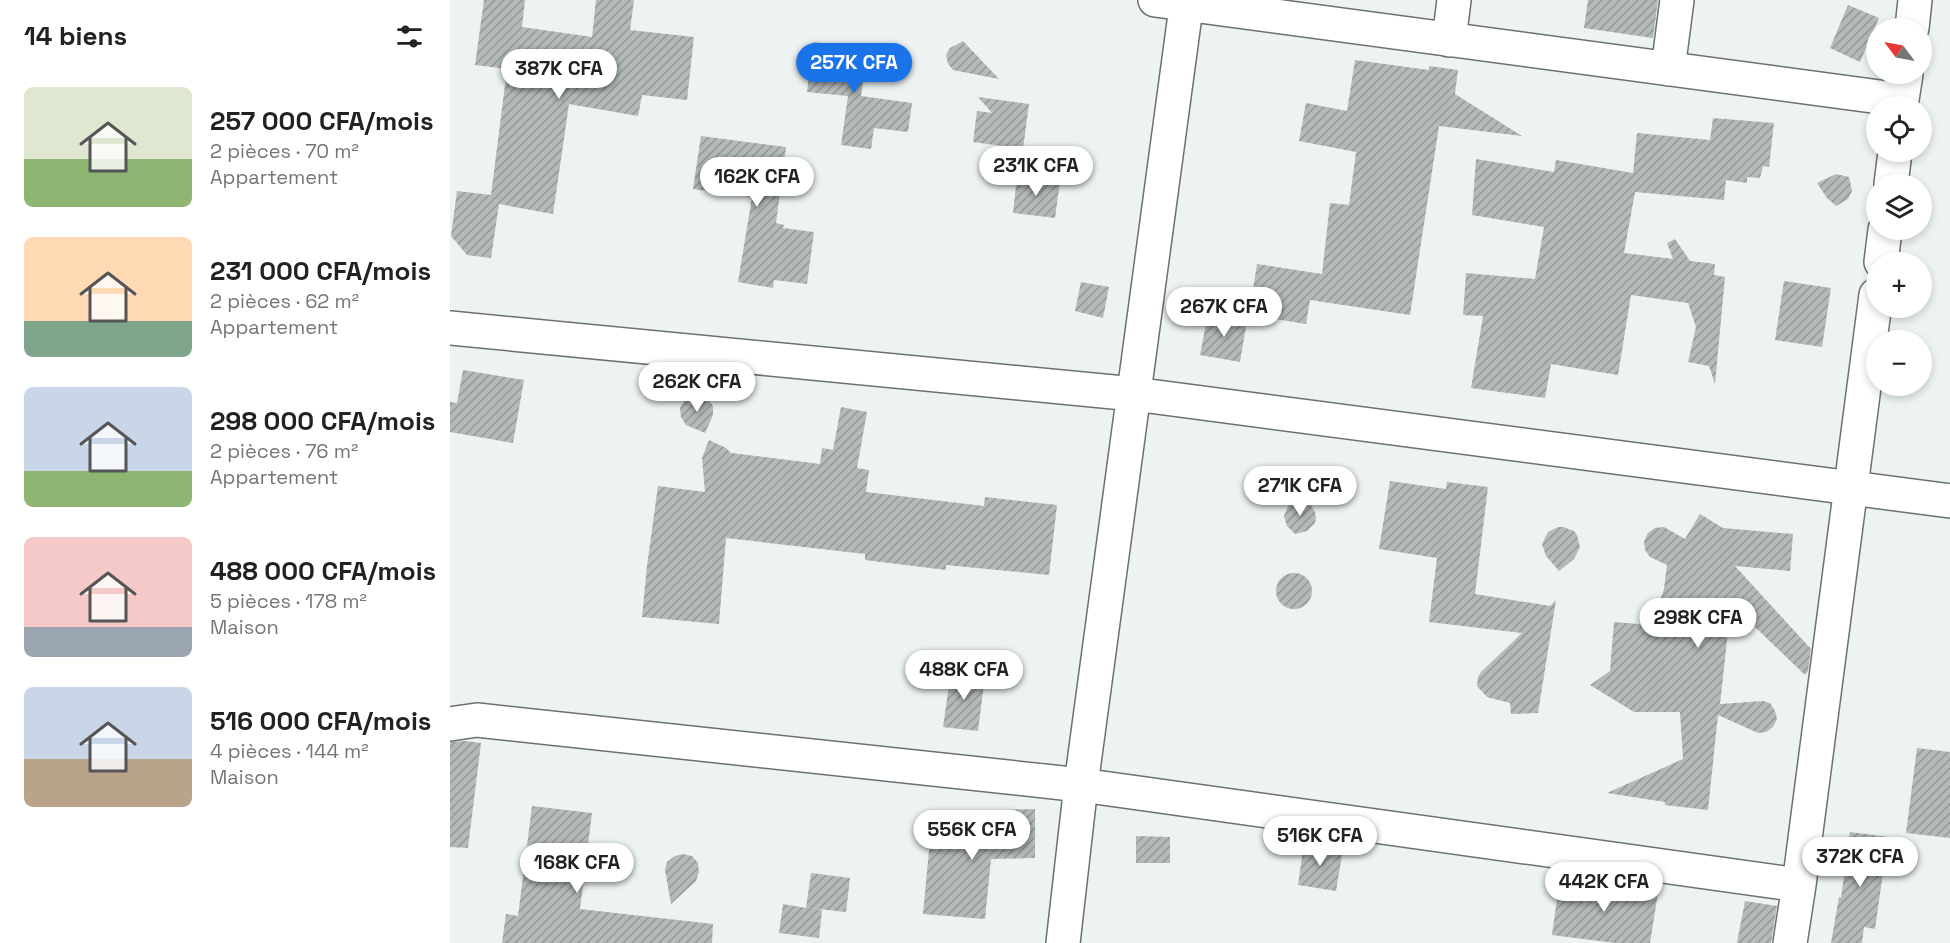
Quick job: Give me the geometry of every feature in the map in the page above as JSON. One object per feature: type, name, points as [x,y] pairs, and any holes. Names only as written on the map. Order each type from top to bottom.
[{"type":"street","points":[[1449,40],[1454,0]]},
{"type":"street","points":[[1668,69],[1677,0]]},
{"type":"street","points":[[1913,18],[1915,0]]},
{"type":"street","points":[[1063,943],[1081,785],[1134,394],[1176,1],[1668,69],[1903,93]]},
{"type":"street","points":[[1790,943],[1873,318]]},
{"type":"street","points":[[450,328],[1134,394],[1950,501]]},
{"type":"street","points":[[459,716],[1081,785],[1799,885]]},
{"type":"building","points":[[484,0],[525,0],[522,27],[592,37],[596,0],[634,0],[630,30],[694,37],[687,100],[642,95],[638,116],[569,104],[553,214],[499,204],[491,258],[467,255],[451,236],[457,191],[491,195],[507,69],[475,65]]},
{"type":"building","points":[[1588,0],[1658,0],[1653,38],[1584,28]]},
{"type":"building","points":[[1848,5],[1879,18],[1866,18],[1866,48],[1860,62],[1830,48]]},
{"type":"building","points":[[963,41],[999,79],[953,70],[948,64],[946,55],[950,48]]},
{"type":"building","points":[[813,42],[867,47],[861,96],[912,103],[908,132],[874,128],[871,149],[841,145],[848,96],[807,92]]},
{"type":"building","points":[[1355,60],[1429,70],[1429,66],[1458,70],[1455,94],[1522,136],[1439,126],[1410,315],[1310,300],[1306,324],[1249,315],[1257,264],[1322,274],[1330,203],[1349,205],[1356,152],[1299,141],[1306,103],[1347,111]]},
{"type":"building","points":[[978,97],[1029,104],[1023,149],[973,142],[977,111],[992,113]]},
{"type":"building","points":[[1713,118],[1774,123],[1769,167],[1763,166],[1760,178],[1747,177],[1747,183],[1726,180],[1724,200],[1635,192],[1624,253],[1673,259],[1667,243],[1675,239],[1690,261],[1715,264],[1714,275],[1725,277],[1715,384],[1709,366],[1688,362],[1696,327],[1688,303],[1631,295],[1618,375],[1551,364],[1545,398],[1471,388],[1483,316],[1463,315],[1466,273],[1535,279],[1544,227],[1472,215],[1476,159],[1554,172],[1556,160],[1633,173],[1637,133],[1710,140]]},
{"type":"building","points":[[701,136],[786,147],[776,223],[784,225],[783,228],[814,232],[807,284],[774,280],[773,288],[738,282],[752,197],[693,189]]},
{"type":"building","points":[[1836,174],[1849,177],[1852,191],[1848,199],[1836,206],[1827,198],[1817,183]]},
{"type":"building","points":[[1017,176],[1060,181],[1055,218],[1013,213]]},
{"type":"building","points":[[1784,281],[1831,288],[1822,347],[1775,340]]},
{"type":"building","points":[[1081,282],[1109,287],[1103,318],[1075,311]]},
{"type":"building","points":[[1208,313],[1247,320],[1240,362],[1200,355]]},
{"type":"building","points":[[463,370],[524,380],[513,443],[450,432],[450,402],[457,403]]},
{"type":"building","points":[[700,395],[708,399],[713,406],[713,415],[705,433],[686,425],[681,417],[680,408],[685,400]]},
{"type":"building","points":[[841,407],[867,412],[857,468],[869,470],[866,492],[984,506],[985,497],[1057,505],[1049,575],[946,565],[946,570],[865,560],[865,554],[726,538],[719,624],[642,617],[658,486],[705,492],[702,458],[709,440],[731,453],[820,464],[822,448],[833,450]]},
{"type":"building","points":[[1390,481],[1446,489],[1447,482],[1488,487],[1475,594],[1550,606],[1556,600],[1538,713],[1511,714],[1510,703],[1487,697],[1477,686],[1481,672],[1522,633],[1429,622],[1437,558],[1379,549]]},
{"type":"building","points":[[1297,501],[1306,501],[1310,504],[1316,517],[1315,523],[1307,531],[1295,534],[1287,526],[1284,516],[1288,506]]},
{"type":"building","points":[[1700,514],[1723,528],[1793,534],[1790,571],[1735,566],[1811,649],[1808,671],[1805,675],[1731,604],[1720,704],[1763,701],[1770,703],[1777,719],[1773,727],[1766,732],[1758,733],[1718,715],[1708,810],[1665,805],[1665,802],[1607,793],[1683,759],[1680,712],[1634,712],[1590,685],[1610,671],[1614,622],[1651,625],[1664,589],[1667,565],[1650,557],[1645,550],[1644,541],[1648,533],[1655,528],[1664,527],[1685,539]]},
{"type":"building","points":[[1558,527],[1574,531],[1580,547],[1574,559],[1559,571],[1546,556],[1542,544],[1548,532]]},
{"type":"building","points":[[1294,573],[1306,579],[1312,591],[1306,603],[1294,609],[1282,603],[1276,591],[1282,579]]},
{"type":"building","points":[[951,671],[985,676],[978,731],[943,727]]},
{"type":"building","points":[[450,742],[481,743],[468,848],[450,847]]},
{"type":"building","points":[[1917,748],[1950,752],[1950,838],[1906,833]]},
{"type":"building","points":[[532,806],[592,813],[580,909],[713,924],[712,943],[502,943],[506,914],[518,916]]},
{"type":"building","points":[[1035,809],[1035,858],[991,859],[985,919],[923,914],[932,819],[1004,827],[1004,810]]},
{"type":"building","points":[[1850,832],[1888,837],[1875,929],[1864,927],[1862,943],[1831,943],[1839,897],[1841,898]]},
{"type":"building","points":[[1136,836],[1170,837],[1170,863],[1136,863]]},
{"type":"building","points":[[1304,843],[1343,849],[1336,891],[1298,885]]},
{"type":"building","points":[[683,854],[692,856],[698,863],[699,872],[696,881],[671,904],[665,870],[667,862]]},
{"type":"building","points":[[811,873],[850,878],[846,912],[809,908],[822,910],[819,938],[779,933],[783,904],[806,908]]},
{"type":"building","points":[[1560,877],[1658,893],[1650,943],[1615,943],[1552,935]]},
{"type":"building","points":[[1745,901],[1777,906],[1771,943],[1737,943]]}]
